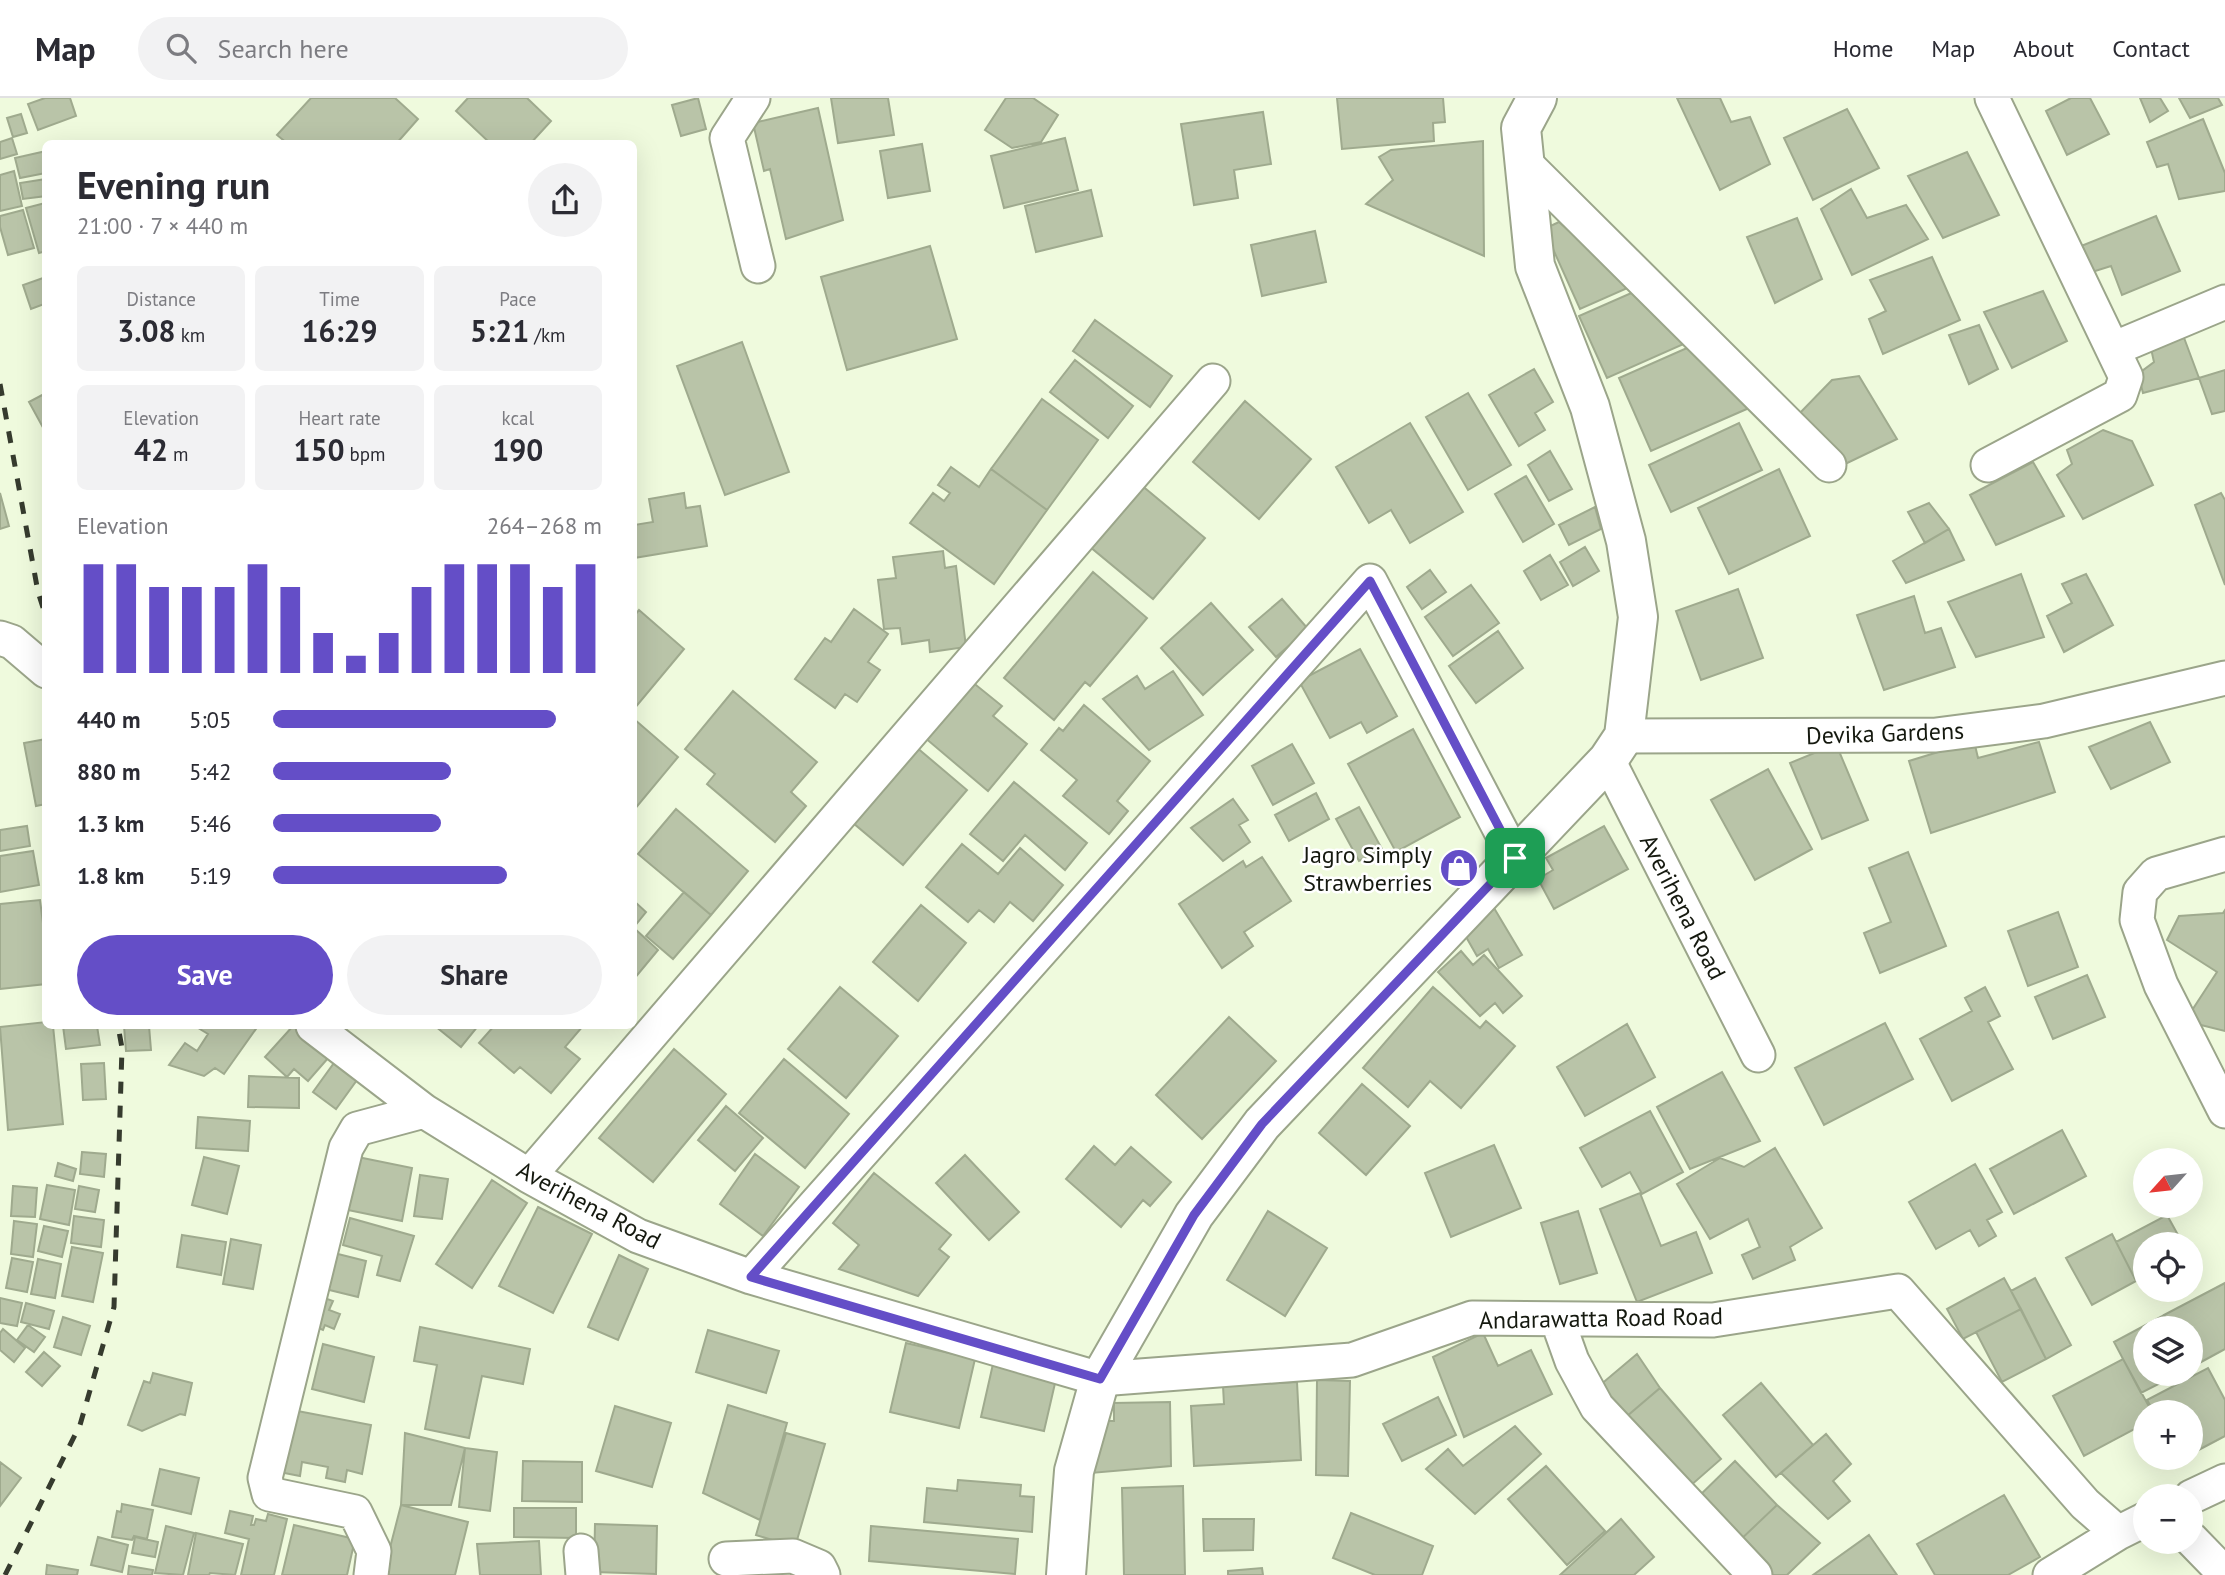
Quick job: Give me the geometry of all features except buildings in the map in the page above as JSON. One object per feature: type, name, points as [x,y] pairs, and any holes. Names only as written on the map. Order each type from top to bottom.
[{"type":"main road","points":[[1066,1575],[1074,1471],[1100,1379],[1194,1215],[1262,1124],[1616,748],[1638,617],[1626,541],[1590,407],[1535,266],[1521,128],[1537,98]]},
{"type":"street","points":[[753,98],[727,138],[758,266]]},
{"type":"street","points":[[1988,465],[2120,395],[2126,377],[1992,98]]},
{"type":"street","points":[[1524,162],[1829,466]]},
{"type":"street","points":[[2113,349],[2225,302]]},
{"type":"street","points":[[529,1176],[1213,381]]},
{"type":"street","points":[[751,1277],[1370,581],[1515,858]]},
{"type":"street","points":[[0,638],[12,642],[42,668]]},
{"type":"street","name":"Devika Gardens","points":[[1616,748],[1936,736],[2044,721],[2225,678]]},
{"type":"street","name":"Averihena Road","points":[[1616,748],[1758,1055]]},
{"type":"street","points":[[2225,854],[2156,874],[2140,892],[2137,920],[2161,985],[2225,1111]]},
{"type":"street","name":"Averihena Road","points":[[317,1029],[424,1111],[529,1176],[638,1236],[751,1277],[1100,1379]]},
{"type":"street","points":[[371,1575],[374,1551],[355,1512],[269,1494],[265,1478],[346,1148],[357,1129],[424,1111]]},
{"type":"street","name":"Andarawatta Road Road","points":[[1100,1379],[1352,1360],[1472,1318],[1713,1320],[1898,1290],[2085,1504],[2132,1526]]},
{"type":"street","points":[[1557,1319],[1572,1361],[1597,1407],[1755,1575]]},
{"type":"street","points":[[2203,1491],[2225,1481]]},
{"type":"street","points":[[2050,1575],[2132,1526]]},
{"type":"street","points":[[2203,1551],[2225,1574]]},
{"type":"street","points":[[726,1559],[793,1556],[819,1567],[823,1575]]},
{"type":"railway","points":[[0,384],[42,604]]},
{"type":"railway","points":[[5,1575],[80,1425],[114,1307],[122,1048],[119,1029]]},
{"type":"place","name":"Jagro Simply Strawberries","points":[[1459,868]]},
{"type":"route","points":[[1370,581],[1515,858],[1262,1124],[1194,1215],[1100,1379],[751,1277],[1370,581]]}]
